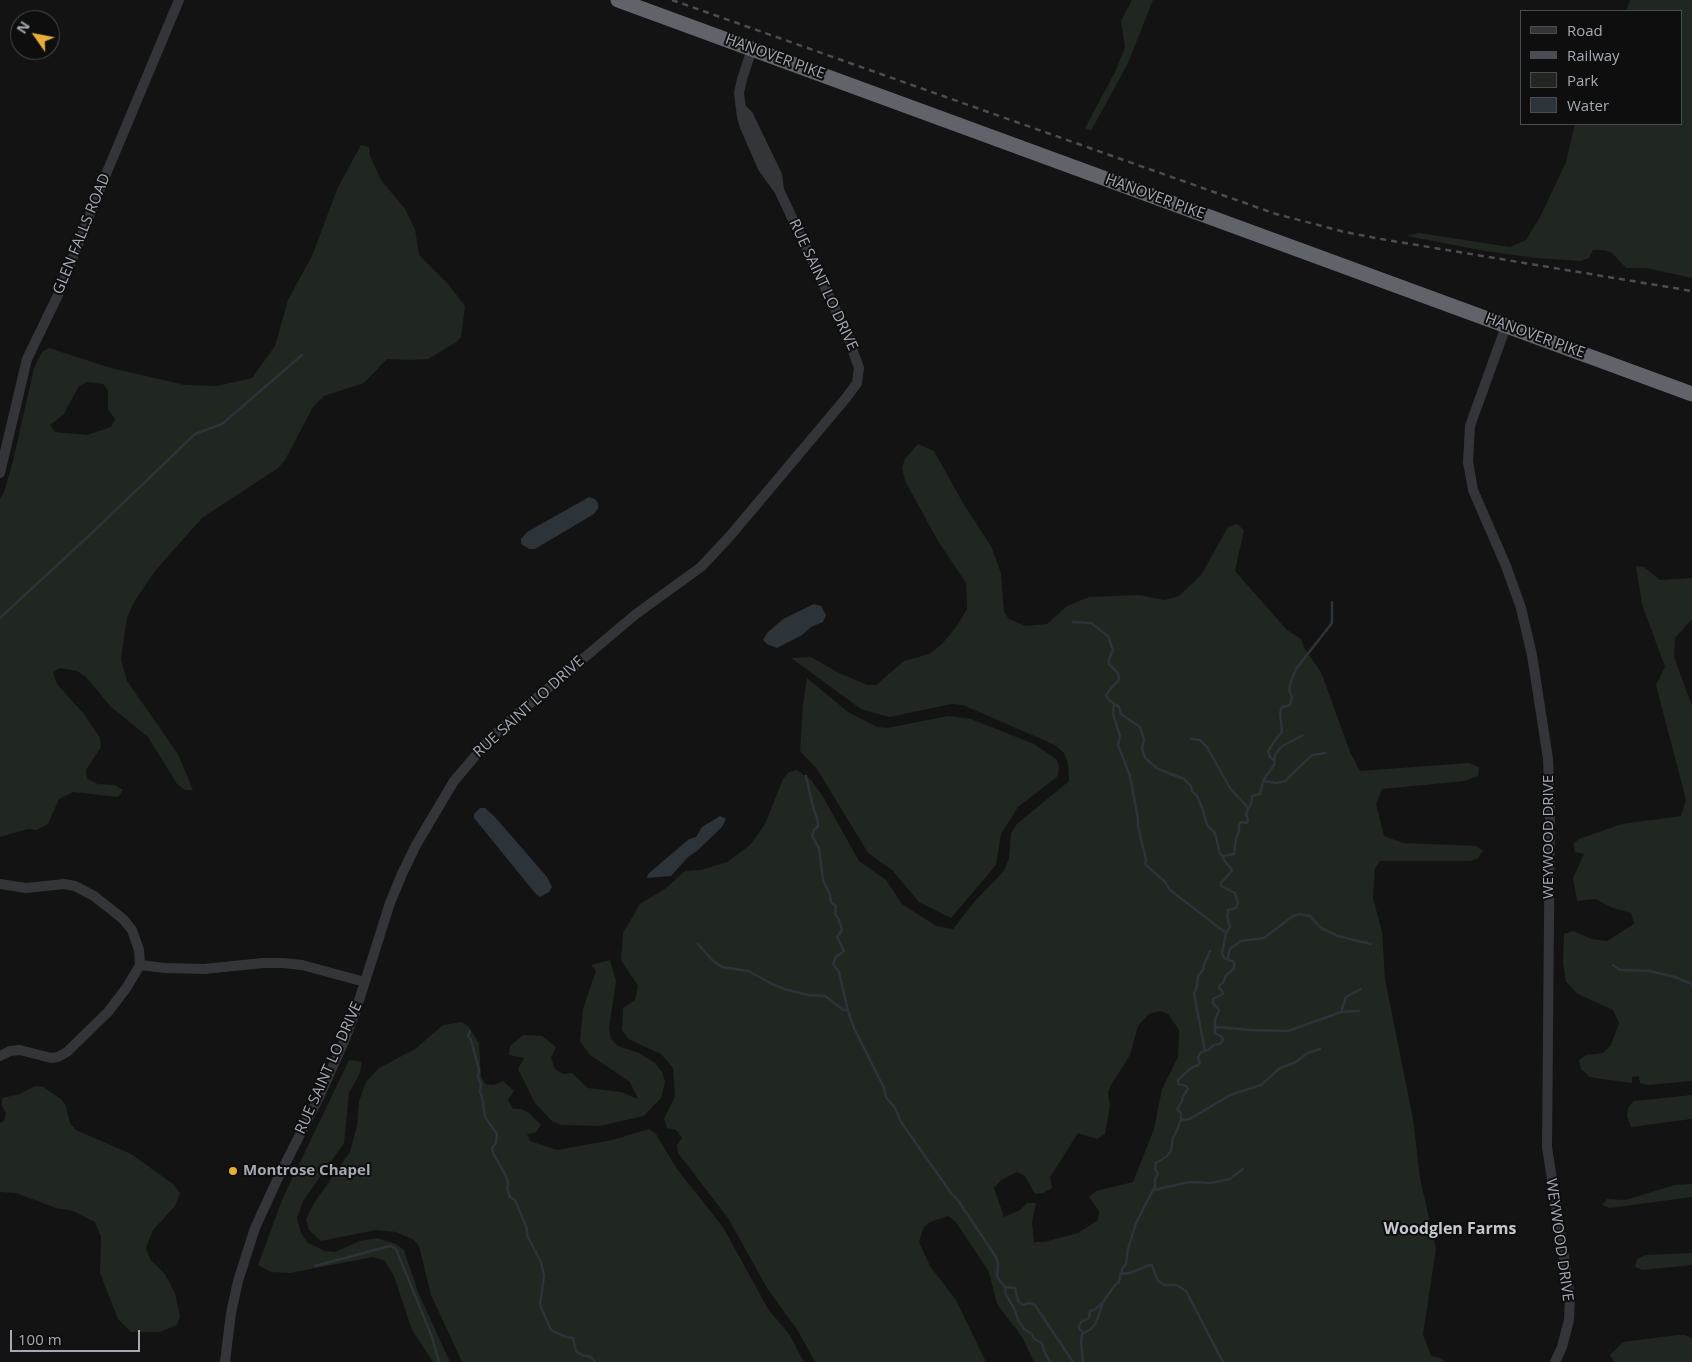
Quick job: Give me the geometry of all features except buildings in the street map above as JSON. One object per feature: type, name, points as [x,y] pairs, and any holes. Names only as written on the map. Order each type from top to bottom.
[{"type":"highway","name":"HANOVER PIKE","points":[[618,0],[1692,394]]},
{"type":"street","name":"GLEN FALLS ROAD","points":[[0,473],[27,359],[58,295],[179,0]]},
{"type":"street","name":"RUE SAINT LO DRIVE","points":[[225,1362],[231,1314],[246,1253],[265,1204],[320,1095],[345,1039],[390,903],[402,874],[454,781],[469,762],[514,717],[654,600],[701,567],[730,536],[857,383],[859,368],[847,334],[779,190],[763,168],[745,127],[739,93],[752,49]]},
{"type":"street","name":"WEYWOOD DRIVE","points":[[1506,326],[1470,426],[1468,462],[1473,490],[1506,566],[1521,608],[1532,655],[1548,759],[1550,808],[1547,1147],[1570,1296],[1569,1320],[1562,1347],[1555,1362]]},
{"type":"street","points":[[0,884],[26,888],[64,884],[75,886],[94,896],[123,919],[132,930],[139,950],[140,964],[126,988],[108,1012],[68,1052],[51,1058],[20,1050],[10,1051],[0,1056]]},
{"type":"street","points":[[140,964],[165,968],[204,969],[283,963],[302,965],[365,982]]},
{"type":"green space","points":[[1132,0],[1153,0],[1128,63],[1091,131],[1085,128],[1116,70],[1125,47],[1121,21]]},
{"type":"green space","points":[[1630,0],[1692,0],[1692,278],[1646,268],[1626,268],[1612,253],[1604,250],[1593,250],[1589,258],[1581,261],[1536,258],[1485,251],[1407,236],[1419,233],[1510,247],[1526,240],[1540,217],[1566,162],[1575,125],[1682,125],[1682,10],[1626,10]]},
{"type":"green space","points":[[361,145],[369,147],[370,156],[381,180],[405,209],[415,229],[419,255],[448,284],[465,306],[461,337],[455,343],[428,359],[387,359],[364,383],[324,396],[313,407],[285,460],[278,468],[202,518],[155,571],[134,602],[127,618],[121,659],[127,681],[178,754],[193,790],[185,790],[177,784],[148,737],[111,707],[86,677],[77,671],[60,668],[53,672],[57,684],[83,713],[100,738],[101,747],[86,770],[87,779],[98,784],[115,785],[123,790],[118,797],[73,792],[59,799],[48,824],[37,830],[28,829],[0,837],[0,499],[4,492],[13,461],[34,368],[42,352],[49,348],[111,368],[185,385],[217,386],[252,378],[275,346],[288,300],[312,256],[338,187]],"holes":[[[87,382],[103,384],[108,390],[108,409],[115,419],[111,427],[87,435],[55,432],[50,425],[64,414],[79,386]]]},
{"type":"green space","points":[[918,444],[934,451],[963,503],[991,546],[1001,573],[1004,612],[1009,619],[1026,626],[1047,624],[1067,606],[1089,597],[1139,595],[1165,600],[1179,596],[1201,575],[1228,527],[1237,524],[1244,530],[1235,571],[1287,630],[1301,639],[1304,648],[1321,672],[1350,752],[1360,771],[1469,763],[1479,767],[1478,776],[1465,781],[1382,789],[1376,804],[1384,836],[1403,843],[1476,846],[1483,851],[1478,858],[1471,861],[1380,861],[1375,868],[1373,898],[1382,932],[1385,979],[1413,1119],[1420,1178],[1436,1249],[1423,1334],[1431,1356],[1440,1358],[1445,1362],[1034,1362],[1022,1337],[997,1304],[989,1272],[955,1221],[948,1216],[930,1222],[924,1227],[919,1242],[930,1266],[956,1300],[986,1362],[815,1362],[798,1331],[767,1288],[728,1218],[678,1153],[677,1145],[682,1138],[676,1130],[667,1128],[664,1119],[675,1096],[673,1068],[661,1054],[628,1039],[622,1030],[623,1008],[635,1000],[638,986],[621,960],[623,933],[640,904],[666,888],[685,871],[701,870],[727,862],[750,845],[765,824],[783,779],[789,772],[797,770],[811,780],[822,795],[859,861],[886,880],[902,904],[936,926],[953,929],[975,901],[1003,872],[1009,859],[1011,833],[1017,824],[1069,781],[1068,764],[1064,753],[1055,745],[963,705],[952,704],[889,717],[861,709],[791,658],[811,657],[839,673],[867,685],[876,685],[904,661],[929,654],[941,645],[957,626],[967,609],[966,583],[938,541],[905,481],[902,467],[905,459]],"holes":[[[1160,1011],[1168,1014],[1179,1030],[1178,1057],[1162,1089],[1154,1129],[1133,1182],[1096,1191],[1089,1197],[1099,1211],[1098,1220],[1078,1233],[1044,1242],[1034,1242],[1032,1222],[1036,1203],[1027,1203],[1020,1210],[1004,1217],[994,1188],[1001,1180],[1017,1172],[1025,1176],[1035,1194],[1043,1193],[1052,1188],[1050,1177],[1078,1133],[1097,1139],[1105,1134],[1110,1106],[1108,1093],[1130,1055],[1138,1026],[1149,1014]]]},
{"type":"green space","points":[[1636,566],[1644,567],[1660,580],[1692,578],[1692,619],[1675,638],[1674,657],[1692,706],[1692,1081],[1647,1085],[1640,1083],[1639,1076],[1632,1077],[1632,1083],[1590,1077],[1581,1069],[1579,1060],[1586,1055],[1603,1053],[1611,1045],[1619,1023],[1613,1010],[1578,994],[1566,982],[1563,962],[1564,934],[1573,931],[1592,939],[1607,941],[1634,924],[1631,913],[1613,908],[1595,899],[1577,901],[1573,878],[1584,854],[1575,852],[1573,844],[1579,839],[1622,824],[1681,816],[1686,800],[1656,685],[1665,667],[1642,604]]},
{"type":"green space","points":[[807,678],[848,712],[877,727],[887,728],[948,716],[971,719],[1034,744],[1056,759],[1059,766],[1058,776],[1018,807],[1001,834],[996,865],[951,918],[919,902],[892,870],[868,853],[817,769],[800,751]]},
{"type":"green space","points":[[610,960],[616,981],[609,1028],[611,1039],[618,1046],[639,1053],[655,1063],[662,1072],[665,1082],[661,1098],[644,1116],[600,1126],[561,1125],[552,1121],[535,1103],[518,1069],[524,1058],[509,1055],[510,1046],[523,1035],[542,1036],[556,1047],[551,1058],[555,1069],[563,1074],[572,1073],[588,1088],[621,1092],[638,1099],[630,1082],[590,1055],[580,1041],[583,1009],[596,971],[591,965]]},
{"type":"green space","points":[[461,1022],[468,1026],[479,1043],[481,1076],[485,1084],[494,1085],[503,1081],[514,1091],[508,1100],[513,1109],[521,1109],[529,1113],[541,1125],[535,1133],[527,1134],[530,1141],[557,1150],[612,1140],[649,1129],[656,1134],[677,1169],[723,1227],[768,1309],[789,1334],[804,1362],[462,1362],[431,1295],[419,1246],[414,1240],[396,1232],[376,1230],[321,1241],[309,1230],[306,1219],[314,1203],[350,1152],[357,1126],[359,1101],[366,1082],[379,1068],[415,1049],[443,1025]]},
{"type":"green space","points":[[349,1060],[362,1062],[360,1073],[349,1093],[344,1143],[303,1201],[297,1218],[301,1233],[308,1243],[325,1251],[335,1252],[360,1241],[377,1238],[396,1244],[404,1250],[418,1292],[450,1362],[433,1362],[412,1330],[394,1276],[385,1261],[373,1257],[290,1273],[271,1272],[258,1265],[282,1200]]},
{"type":"green space","points":[[35,1086],[43,1087],[61,1099],[66,1106],[70,1123],[76,1130],[131,1154],[173,1184],[180,1193],[175,1206],[153,1230],[146,1248],[150,1259],[165,1274],[175,1293],[180,1316],[177,1325],[160,1332],[131,1332],[118,1319],[100,1273],[101,1237],[95,1222],[73,1211],[56,1208],[16,1193],[0,1192],[0,1123],[4,1121],[6,1113],[2,1106],[2,1098],[20,1094]]},
{"type":"green space","points":[[1692,1095],[1692,1119],[1631,1127],[1627,1116],[1628,1108],[1634,1101]]},
{"type":"green space","points":[[1692,1184],[1692,1197],[1610,1208],[1602,1205],[1607,1199],[1625,1200],[1675,1185]]},
{"type":"green space","points":[[1692,1253],[1692,1265],[1643,1270],[1635,1267],[1637,1259],[1646,1255]]},
{"type":"green space","points":[[1685,1335],[1692,1338],[1692,1362],[1614,1362],[1610,1355],[1623,1342]]},
{"type":"water","points":[[589,497],[595,499],[598,503],[598,508],[594,514],[535,549],[529,549],[521,544],[521,539],[527,532]]},
{"type":"water","points":[[814,604],[821,606],[826,615],[823,622],[811,627],[802,635],[777,648],[763,640],[767,633],[783,619]]},
{"type":"water","points":[[480,808],[485,808],[495,817],[547,877],[552,887],[549,892],[540,897],[535,893],[474,818],[474,814]]},
{"type":"water","points":[[720,816],[726,819],[722,827],[688,857],[671,876],[647,878],[648,874],[689,839],[696,837],[702,827]]},
{"type":"waterway","points":[[0,618],[195,434],[222,424],[302,355]]},
{"type":"waterway","points":[[1274,760],[1270,757],[1268,751],[1282,732],[1280,713],[1282,707],[1290,705],[1292,697],[1289,690],[1291,681],[1296,669],[1332,623],[1332,602]]},
{"type":"waterway","points":[[1073,622],[1091,623],[1108,636],[1113,650],[1109,664],[1118,673],[1119,680],[1106,695],[1109,700],[1119,707],[1121,714],[1140,727],[1144,740],[1142,749],[1145,758],[1158,769],[1184,779],[1191,786],[1203,810],[1207,825],[1215,833],[1220,854],[1232,870],[1221,883],[1221,886],[1235,893],[1238,903],[1236,908],[1228,910],[1227,916],[1230,927],[1226,933],[1222,953],[1224,958],[1234,962],[1234,969],[1226,975],[1223,983],[1220,985],[1219,988],[1223,994],[1213,999],[1213,1003],[1219,1010],[1215,1020],[1215,1033],[1222,1037],[1223,1040],[1220,1044],[1214,1045],[1200,1053],[1198,1065],[1191,1068],[1178,1080],[1178,1084],[1186,1086],[1188,1089],[1177,1109],[1181,1113],[1181,1120],[1173,1137],[1171,1151],[1156,1163],[1155,1169],[1158,1174],[1155,1179],[1155,1186],[1136,1223],[1128,1249],[1126,1264],[1122,1269],[1119,1282],[1103,1302],[1096,1323],[1091,1329],[1082,1334],[1083,1362]]},
{"type":"waterway","points":[[1114,704],[1113,714],[1120,736],[1118,745],[1130,776],[1138,827],[1146,859],[1145,864],[1164,881],[1170,890],[1226,933]]},
{"type":"waterway","points":[[1223,856],[1234,854],[1239,824],[1241,822],[1247,823],[1246,814],[1252,801],[1252,796],[1260,794],[1263,781],[1274,765],[1275,755],[1281,747],[1303,735]]},
{"type":"waterway","points":[[1191,739],[1200,740],[1207,747],[1230,788],[1248,808]]},
{"type":"waterway","points":[[1263,781],[1277,783],[1285,781],[1312,755],[1325,753]]},
{"type":"waterway","points":[[806,776],[818,826],[812,836],[819,848],[823,880],[831,902],[836,906],[835,914],[842,930],[837,937],[844,951],[836,957],[833,964],[839,972],[854,1028],[884,1088],[886,1097],[895,1108],[901,1122],[996,1257],[998,1264],[997,1277],[1005,1287],[1006,1295],[1015,1310],[1018,1320],[1024,1329],[1032,1334],[1034,1339],[1042,1343],[1050,1362]]},
{"type":"waterway","points":[[1229,960],[1230,949],[1241,941],[1264,938],[1293,916],[1300,914],[1310,916],[1321,928],[1338,936],[1371,944]]},
{"type":"waterway","points":[[698,944],[712,960],[722,967],[748,971],[784,989],[808,995],[825,996],[842,1009],[848,1011]]},
{"type":"waterway","points":[[1205,1051],[1194,994],[1198,976],[1203,970],[1210,951]]},
{"type":"waterway","points":[[1613,965],[1620,970],[1649,971],[1675,977],[1692,984]]},
{"type":"waterway","points":[[1341,1012],[1346,997],[1361,989]]},
{"type":"waterway","points":[[1216,1027],[1288,1031],[1341,1012],[1359,1011]]},
{"type":"waterway","points":[[470,1031],[468,1036],[471,1040],[479,1070],[478,1078],[481,1084],[480,1092],[485,1117],[497,1134],[496,1143],[492,1148],[493,1153],[506,1176],[510,1197],[515,1200],[527,1229],[527,1235],[541,1262],[544,1276],[540,1305],[551,1330],[573,1338],[576,1351],[591,1357],[595,1362]]},
{"type":"waterway","points":[[1181,1120],[1190,1119],[1230,1095],[1261,1085],[1280,1068],[1294,1063],[1308,1053],[1320,1049]]},
{"type":"waterway","points":[[1154,1190],[1189,1182],[1211,1183],[1230,1179],[1243,1169]]},
{"type":"waterway","points":[[315,1266],[386,1247],[391,1246],[396,1249],[432,1337],[439,1362]]},
{"type":"waterway","points":[[1120,1274],[1130,1273],[1152,1265],[1158,1281],[1165,1285],[1177,1285],[1186,1291],[1223,1362]]},
{"type":"waterway","points":[[1005,1287],[1015,1288],[1018,1301],[1023,1305],[1029,1303],[1035,1305],[1073,1362]]},
{"type":"waterway","points":[[1084,1333],[1079,1329],[1081,1322],[1089,1318],[1090,1311],[1102,1303]]},
{"type":"railway","points":[[672,0],[1276,214],[1345,232],[1381,239],[1692,291]]},
{"type":"place","name":"Montrose Chapel","points":[[233,1171]]},
{"type":"district","name":"Woodglen Farms","points":[[1450,1229]]}]
